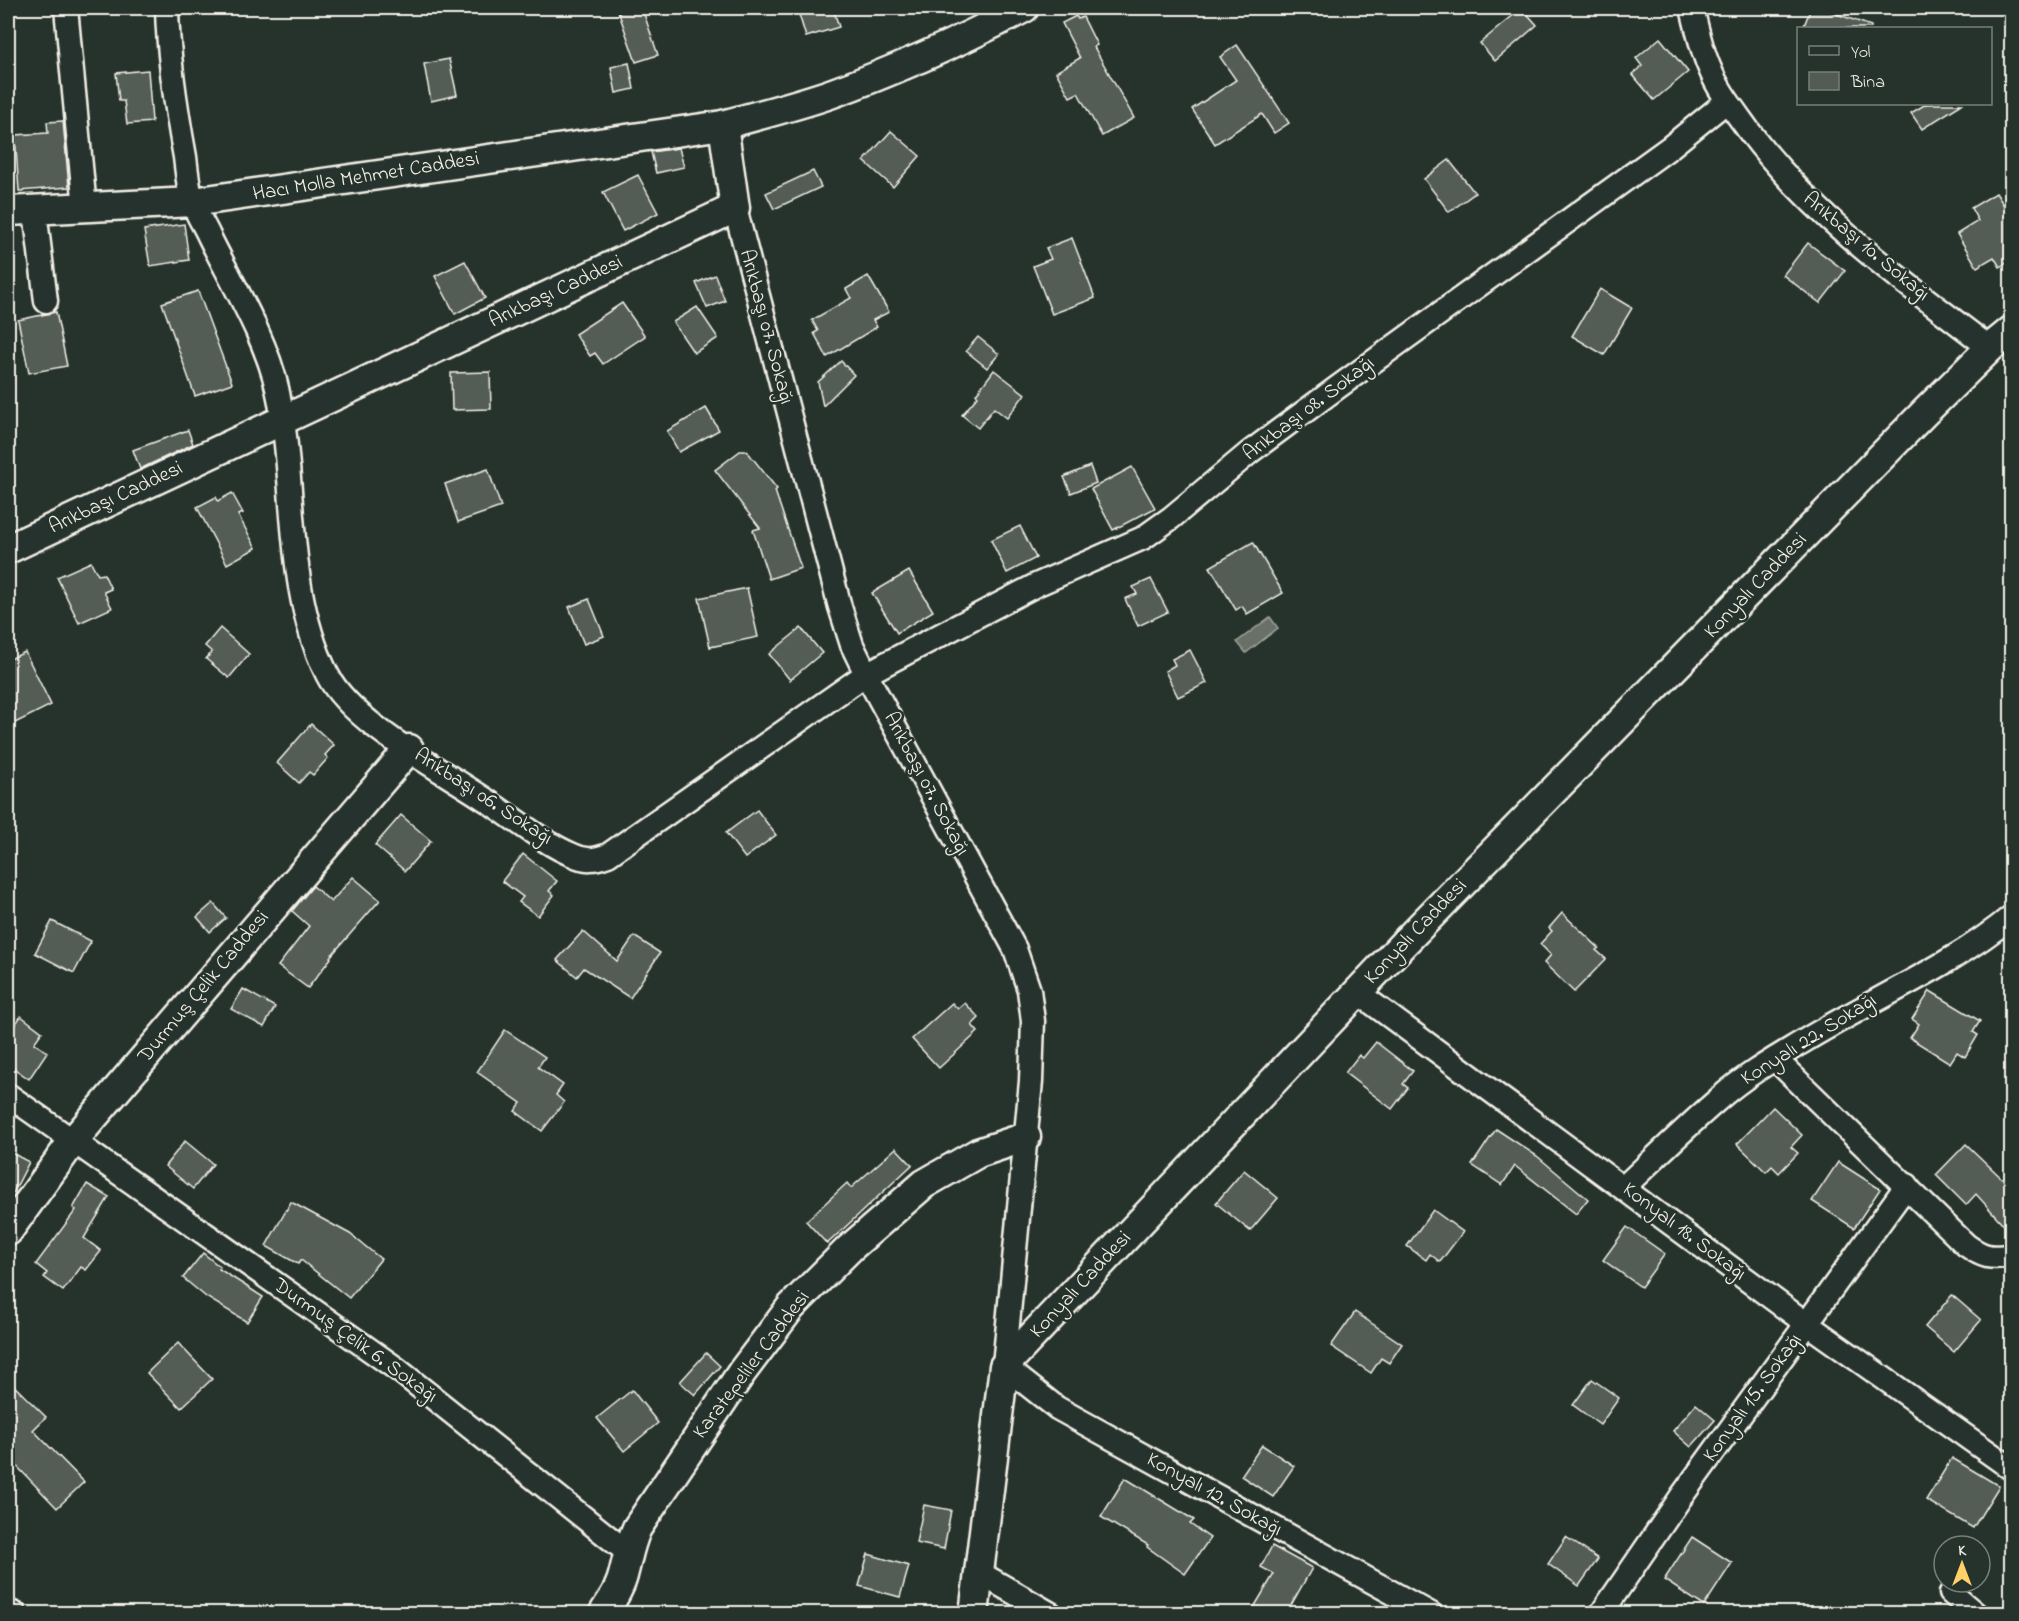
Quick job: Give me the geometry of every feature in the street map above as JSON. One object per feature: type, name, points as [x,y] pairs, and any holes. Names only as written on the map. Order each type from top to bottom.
[{"type":"street","points":[[66,8],[85,208]]},
{"type":"street","name":"Arıkbaşı 06. Sokağı","points":[[167,8],[178,119],[193,202],[273,371],[282,421],[299,577],[305,610],[321,661],[329,678],[343,697],[364,717],[409,749],[571,855],[596,860],[608,855],[866,674]]},
{"type":"street","points":[[735,208],[723,125],[820,97],[860,82],[967,38],[1024,8]]},
{"type":"street","name":"Arıkbaşı 10. Sokağı","points":[[1692,8],[1710,70],[1727,101],[1790,181],[1835,226],[1886,268],[2001,339]]},
{"type":"street","name":"Arıkbaşı 08. Sokağı","points":[[866,674],[1036,585],[1143,538],[1171,518],[1250,452],[1669,148],[1727,101]]},
{"type":"street","name":"Hacı Molla Mehmet Caddesi","points":[[21,211],[193,202],[723,125]]},
{"type":"street","name":"Arıkbaşı 07. Sokağı","points":[[735,208],[852,645],[1015,949],[1029,990],[1033,1021],[1031,1081],[1004,1366]]},
{"type":"street","name":"Arıkbaşı Caddesi","points":[[8,549],[735,208]]},
{"type":"street","points":[[21,211],[46,301]]},
{"type":"street","name":"Konyalı Caddesi","points":[[1004,1366],[1358,992],[1915,422],[2001,339]]},
{"type":"street","name":"Durmuş Çelik Caddesi","points":[[8,1231],[73,1141],[409,749]]},
{"type":"street","name":"Konyalı 22. Sokağı","points":[[1624,1187],[1721,1097],[1775,1059],[1857,1009],[1964,950],[2012,916]]},
{"type":"street","name":"Konyalı 18. Sokağı","points":[[1358,992],[1807,1324],[2012,1469]]},
{"type":"street","points":[[1775,1059],[1907,1185],[1966,1245],[1981,1256],[1996,1258],[2012,1255]]},
{"type":"street","name":"Durmuş Çelik 6. Sokağı","points":[[8,1095],[397,1369],[627,1552]]},
{"type":"street","name":"Karatepeliler Caddesi","points":[[603,1614],[615,1596],[622,1579],[627,1552],[648,1510],[728,1391],[767,1338],[815,1283],[850,1248],[924,1184],[978,1153],[1026,1137]]},
{"type":"street","name":"Konyalı 15. Sokağı","points":[[1601,1614],[1681,1497],[1907,1185]]},
{"type":"street","points":[[974,1614],[1004,1366]]},
{"type":"street","name":"Konyalı 12. Sokağı","points":[[1004,1366],[1057,1408],[1431,1614]]},
{"type":"street","points":[[978,1572],[1051,1614]]},
{"type":"street","points":[[1952,1594],[1976,1614]]},
{"type":"street","points":[[8,1611],[15,1614]]},
{"type":"shaded area","points":[[1270,617],[1278,628],[1246,653],[1237,642]]},
{"type":"building","points":[[617,8],[642,8],[658,55],[636,62]]},
{"type":"building","points":[[797,8],[833,8],[839,27],[806,37]]},
{"type":"building","points":[[1522,8],[1537,25],[1495,61],[1480,43]]},
{"type":"building","points":[[1811,8],[1820,8],[1871,26],[1871,27],[1803,27]]},
{"type":"building","points":[[1076,16],[1078,19],[1083,17],[1097,45],[1094,47],[1134,118],[1102,136],[1078,93],[1070,97],[1056,72],[1080,58],[1062,23]]},
{"type":"building","points":[[1660,38],[1688,72],[1654,100],[1632,74],[1642,66],[1636,58]]},
{"type":"building","points":[[1237,45],[1289,123],[1274,133],[1262,114],[1215,144],[1192,109],[1236,80],[1220,57]]},
{"type":"building","points":[[449,59],[457,95],[431,101],[424,64]]},
{"type":"building","points":[[629,63],[634,89],[616,93],[611,67]]},
{"type":"building","points":[[148,70],[152,122],[127,124],[124,101],[119,101],[116,73]]},
{"type":"building","points":[[1924,105],[1960,105],[1922,129],[1911,113]]},
{"type":"building","points":[[63,121],[69,187],[19,191],[15,135],[48,133],[47,122]]},
{"type":"building","points":[[891,131],[920,156],[893,187],[864,161]]},
{"type":"building","points":[[679,148],[684,167],[656,173],[651,152]]},
{"type":"building","points":[[1449,160],[1475,193],[1449,212],[1424,179]]},
{"type":"building","points":[[813,171],[821,187],[774,209],[766,193]]},
{"type":"building","points":[[638,175],[658,213],[623,231],[603,192]]},
{"type":"building","points":[[1996,193],[2012,218],[2012,260],[2000,267],[1994,257],[1977,267],[1957,234],[1978,221],[1971,208]]},
{"type":"building","points":[[184,224],[189,260],[150,266],[144,230]]},
{"type":"building","points":[[1072,238],[1095,298],[1052,314],[1033,266],[1051,259],[1046,248]]},
{"type":"building","points":[[1808,243],[1845,271],[1820,303],[1783,275]]},
{"type":"building","points":[[465,261],[485,298],[455,314],[435,276]]},
{"type":"building","points":[[715,275],[725,301],[707,308],[696,283]]},
{"type":"building","points":[[868,276],[889,312],[873,320],[877,327],[827,357],[814,333],[818,331],[812,320],[851,298],[846,289]]},
{"type":"building","points":[[1600,289],[1632,308],[1604,355],[1572,336]]},
{"type":"building","points":[[198,291],[232,383],[195,396],[162,303]]},
{"type":"building","points":[[622,303],[645,336],[603,364],[595,353],[590,356],[575,334]]},
{"type":"building","points":[[697,307],[718,338],[694,353],[673,322]]},
{"type":"building","points":[[56,312],[67,366],[29,373],[18,320]]},
{"type":"building","points":[[978,337],[999,354],[987,368],[966,351]]},
{"type":"building","points":[[841,361],[854,375],[823,406],[818,382]]},
{"type":"building","points":[[994,370],[1025,394],[1007,418],[994,408],[978,428],[962,415],[978,396],[976,394]]},
{"type":"building","points":[[490,372],[491,409],[452,410],[451,373]]},
{"type":"building","points":[[706,408],[719,430],[679,452],[667,431]]},
{"type":"building","points":[[188,430],[193,444],[140,469],[133,450]]},
{"type":"building","points":[[740,451],[747,451],[777,489],[775,491],[801,568],[769,579],[753,530],[760,528],[715,470]]},
{"type":"building","points":[[1090,466],[1096,483],[1071,493],[1064,477]]},
{"type":"building","points":[[1132,467],[1155,508],[1113,530],[1091,489]]},
{"type":"building","points":[[488,469],[501,507],[458,522],[445,484]]},
{"type":"building","points":[[232,493],[243,513],[238,515],[256,548],[227,564],[197,507],[216,497],[218,501]]},
{"type":"building","points":[[1020,526],[1036,558],[1007,573],[991,540]]},
{"type":"building","points":[[1253,542],[1283,593],[1247,614],[1242,606],[1236,610],[1210,567]]},
{"type":"building","points":[[91,562],[98,575],[104,574],[111,589],[104,592],[112,608],[79,623],[57,577]]},
{"type":"building","points":[[909,571],[933,611],[897,633],[872,593]]},
{"type":"building","points":[[1151,579],[1168,612],[1138,626],[1125,599],[1137,594],[1133,587]]},
{"type":"building","points":[[747,588],[758,637],[710,647],[699,598]]},
{"type":"building","points":[[589,599],[604,636],[584,644],[569,607]]},
{"type":"building","points":[[220,628],[249,654],[229,678],[206,659],[212,652],[205,646]]},
{"type":"building","points":[[801,628],[822,653],[790,680],[769,654]]},
{"type":"building","points":[[1190,650],[1207,683],[1178,697],[1165,671],[1175,665],[1172,659]]},
{"type":"building","points":[[25,652],[51,705],[15,723],[8,708],[8,660]]},
{"type":"building","points":[[311,724],[334,745],[325,755],[328,758],[313,775],[309,772],[299,783],[277,763]]},
{"type":"building","points":[[757,810],[776,835],[745,858],[726,833]]},
{"type":"building","points":[[401,815],[431,841],[405,871],[375,845]]},
{"type":"building","points":[[523,854],[557,881],[549,891],[554,895],[538,916],[519,902],[523,897],[502,881]]},
{"type":"building","points":[[353,877],[380,900],[330,957],[308,988],[278,966],[309,926],[292,911],[313,886],[331,902]]},
{"type":"building","points":[[213,903],[226,918],[210,932],[197,917]]},
{"type":"building","points":[[1562,913],[1599,948],[1596,950],[1606,959],[1574,992],[1544,963],[1551,955],[1540,944],[1552,931],[1549,928]]},
{"type":"building","points":[[52,921],[91,941],[74,973],[35,953]]},
{"type":"building","points":[[583,931],[617,961],[634,936],[660,953],[630,998],[584,968],[577,977],[557,960]]},
{"type":"building","points":[[243,989],[275,1007],[264,1027],[231,1009]]},
{"type":"building","points":[[1930,991],[1980,1021],[1973,1032],[1978,1035],[1965,1057],[1957,1052],[1950,1063],[1910,1038],[1919,1024],[1912,1019]]},
{"type":"building","points":[[952,1003],[958,1009],[965,1003],[979,1018],[972,1025],[978,1032],[939,1068],[912,1039]]},
{"type":"building","points":[[21,1016],[42,1032],[34,1043],[47,1052],[29,1079],[8,1064],[8,1035]]},
{"type":"building","points":[[505,1030],[545,1057],[538,1067],[563,1085],[556,1095],[564,1102],[542,1131],[515,1111],[521,1103],[477,1072]]},
{"type":"building","points":[[1376,1042],[1413,1071],[1403,1084],[1408,1088],[1392,1109],[1345,1073],[1359,1055],[1363,1058]]},
{"type":"building","points":[[1773,1107],[1802,1135],[1791,1147],[1798,1153],[1779,1173],[1772,1166],[1766,1172],[1737,1144]]},
{"type":"building","points":[[1496,1129],[1537,1156],[1588,1199],[1576,1214],[1515,1166],[1502,1185],[1472,1165]]},
{"type":"building","points":[[185,1141],[213,1164],[193,1189],[165,1166]]},
{"type":"building","points":[[1966,1144],[2012,1188],[2012,1234],[1976,1194],[1966,1205],[1936,1175]]},
{"type":"building","points":[[896,1148],[912,1165],[827,1244],[806,1221],[847,1183],[851,1188]]},
{"type":"building","points":[[8,1151],[29,1162],[8,1203]]},
{"type":"building","points":[[1838,1162],[1880,1189],[1854,1228],[1812,1201]]},
{"type":"building","points":[[1244,1170],[1278,1198],[1250,1231],[1216,1203]]},
{"type":"building","points":[[87,1184],[109,1197],[84,1238],[101,1251],[86,1270],[81,1267],[63,1291],[44,1277],[47,1273],[36,1264],[76,1210],[73,1208]]},
{"type":"building","points":[[291,1202],[350,1234],[381,1259],[349,1298],[301,1260],[298,1264],[266,1246]]},
{"type":"building","points":[[1433,1210],[1463,1232],[1440,1262],[1430,1254],[1426,1260],[1407,1246]]},
{"type":"building","points":[[1627,1227],[1665,1254],[1641,1287],[1603,1260]]},
{"type":"building","points":[[203,1253],[220,1267],[219,1269],[263,1297],[247,1322],[206,1297],[183,1278]]},
{"type":"building","points":[[1952,1295],[1981,1320],[1954,1352],[1925,1327]]},
{"type":"building","points":[[1355,1312],[1402,1344],[1389,1363],[1381,1358],[1371,1373],[1331,1346]]},
{"type":"building","points":[[178,1343],[212,1379],[181,1408],[147,1373]]},
{"type":"building","points":[[706,1353],[720,1366],[695,1395],[680,1382]]},
{"type":"building","points":[[1592,1379],[1619,1398],[1600,1425],[1573,1405]]},
{"type":"building","points":[[8,1380],[46,1417],[33,1430],[84,1482],[57,1508],[8,1457]]},
{"type":"building","points":[[632,1390],[658,1423],[624,1451],[597,1418]]},
{"type":"building","points":[[1696,1404],[1715,1420],[1691,1447],[1673,1431]]},
{"type":"building","points":[[1262,1445],[1294,1466],[1273,1497],[1241,1476]]},
{"type":"building","points":[[1952,1458],[1999,1486],[1973,1528],[1926,1500]]},
{"type":"building","points":[[1125,1478],[1194,1520],[1190,1524],[1210,1538],[1185,1574],[1147,1547],[1148,1545],[1101,1517]]},
{"type":"building","points":[[924,1505],[951,1510],[944,1549],[916,1543]]},
{"type":"building","points":[[1566,1537],[1598,1559],[1579,1586],[1548,1564]]},
{"type":"building","points":[[1692,1537],[1732,1563],[1704,1606],[1664,1580]]},
{"type":"building","points":[[1272,1546],[1312,1568],[1286,1614],[1250,1614],[1274,1574],[1261,1567]]},
{"type":"building","points":[[868,1554],[909,1566],[900,1597],[859,1586]]}]
